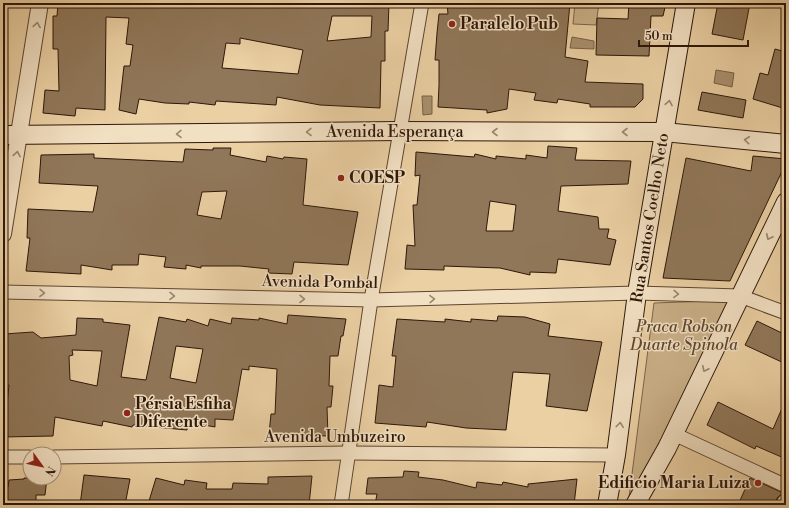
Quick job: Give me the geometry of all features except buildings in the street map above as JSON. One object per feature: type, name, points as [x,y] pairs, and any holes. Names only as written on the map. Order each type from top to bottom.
[{"type":"main road","name":"Rua Santos Coelho Neto","points":[[607,505],[616,455],[637,293],[686,3]]},
{"type":"main road","name":"Avenida Esperança","points":[[12,135],[400,131],[664,132],[786,144]]},
{"type":"main road","points":[[636,505],[674,434],[786,202]]},
{"type":"street","points":[[3,234],[12,135],[40,3]]},
{"type":"street","points":[[341,505],[371,300],[422,3]]},
{"type":"street","name":"Avenida Pombal","points":[[3,292],[371,300],[637,293],[740,296],[786,313]]},
{"type":"street","points":[[674,434],[786,486]]},
{"type":"street","name":"Avenida Umbuzeiro","points":[[62,457],[349,453],[616,455]]},
{"type":"street","points":[[3,457],[22,457]]},
{"type":"green space","points":[[575,3],[599,3],[596,25],[573,24]]},
{"type":"green space","name":"Praca Robson Duarte Spinola","points":[[741,300],[628,505],[654,303]]},
{"type":"shaded area","points":[[572,37],[594,41],[594,49],[570,48]]},
{"type":"shaded area","points":[[716,70],[734,73],[732,87],[714,83]]},
{"type":"shaded area","points":[[422,96],[432,96],[432,114],[423,115]]},
{"type":"place","name":"Paralelo Pub","points":[[452,24]]},
{"type":"place","name":"COESP","points":[[341,178]]},
{"type":"place","name":"Pérsia Esfiha Diferente","points":[[127,413]]},
{"type":"place","name":"Edificio Maria Luiza","points":[[758,483]]}]
